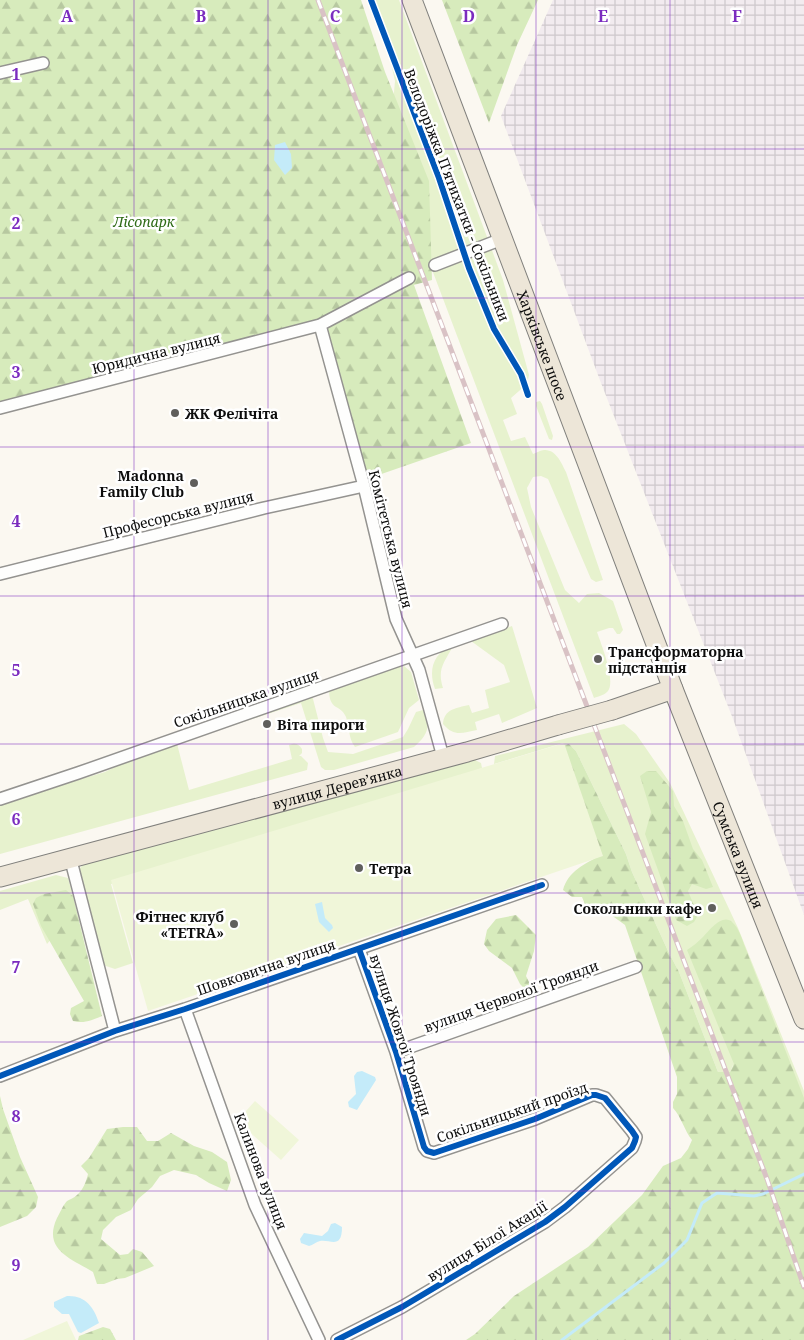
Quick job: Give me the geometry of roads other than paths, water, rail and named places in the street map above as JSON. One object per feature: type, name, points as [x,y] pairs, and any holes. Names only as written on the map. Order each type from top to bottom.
[{"type":"main road","name":"Харківське шосе","points":[[412,0],[673,689]]},
{"type":"main road","name":"вулиця Дерев’янка","points":[[0,877],[444,757],[612,710],[673,689]]},
{"type":"main road","name":"Сумська вулиця","points":[[673,689],[804,1020]]},
{"type":"street","points":[[0,73],[43,63]]},
{"type":"street","points":[[435,264],[502,239]]},
{"type":"street","name":"Юридична вулиця","points":[[0,408],[320,326],[409,278]]},
{"type":"street","name":"Комітетська вулиця","points":[[320,326],[364,486],[396,619],[414,656],[444,757]]},
{"type":"street","name":"Професорська вулиця","points":[[0,574],[264,508],[364,486]]},
{"type":"street","name":"Сокільницька вулиця","points":[[0,799],[502,624]]},
{"type":"street","points":[[70,857],[115,1031]]},
{"type":"street","name":"Шовковична вулиця","points":[[0,1076],[115,1031],[185,1009],[542,885]]},
{"type":"street","name":"вулиця Жовтої Троянди","points":[[359,949],[396,1052],[424,1147],[429,1152],[434,1153]]},
{"type":"street","name":"вулиця Червоної Троянди","points":[[396,1052],[636,967]]},
{"type":"street","name":"Калинова вулиця","points":[[185,1009],[255,1205],[319,1340]]},
{"type":"street","name":"Сокільницький проїзд","points":[[434,1153],[535,1119],[592,1095],[605,1098],[608,1101],[634,1134],[635,1141]]},
{"type":"street","name":"вулиця Білої Акації","points":[[337,1340],[402,1307],[545,1222],[632,1148],[635,1141]]},
{"type":"water","points":[[285,142],[291,154],[292,168],[285,175],[274,160],[275,145]]},
{"type":"water","points":[[322,902],[325,918],[333,928],[329,932],[319,922],[315,904]]},
{"type":"water","points":[[362,1071],[375,1077],[376,1080],[357,1110],[349,1107],[348,1102],[356,1094],[354,1076],[357,1072]]},
{"type":"water","points":[[335,1223],[342,1227],[338,1241],[320,1241],[309,1246],[301,1243],[300,1239],[304,1233],[322,1236],[328,1231],[331,1224]]},
{"type":"water","points":[[67,1296],[79,1298],[88,1303],[99,1323],[81,1333],[78,1332],[69,1314],[62,1314],[54,1307],[54,1302]]},
{"type":"waterway","points":[[562,1340],[664,1263],[687,1240],[702,1203],[717,1193],[754,1196],[763,1194],[804,1174]]},
{"type":"railway","points":[[318,0],[767,1179],[804,1287]]},
{"type":"place","name":"ЖК Фелічіта","points":[[175,413]]},
{"type":"place","name":"Madonna Family Club","points":[[194,483]]},
{"type":"place","name":"Трансформаторна підстанція","points":[[598,659]]},
{"type":"place","name":"Віта пироги","points":[[267,724]]},
{"type":"place","name":"Тетра","points":[[359,868]]},
{"type":"place","name":"Сокольники кафе","points":[[712,908]]},
{"type":"place","name":"Фітнес клуб «TETRA»","points":[[234,924]]},
{"type":"park label","name":"Лісопарк","points":[[144,221]]}]
